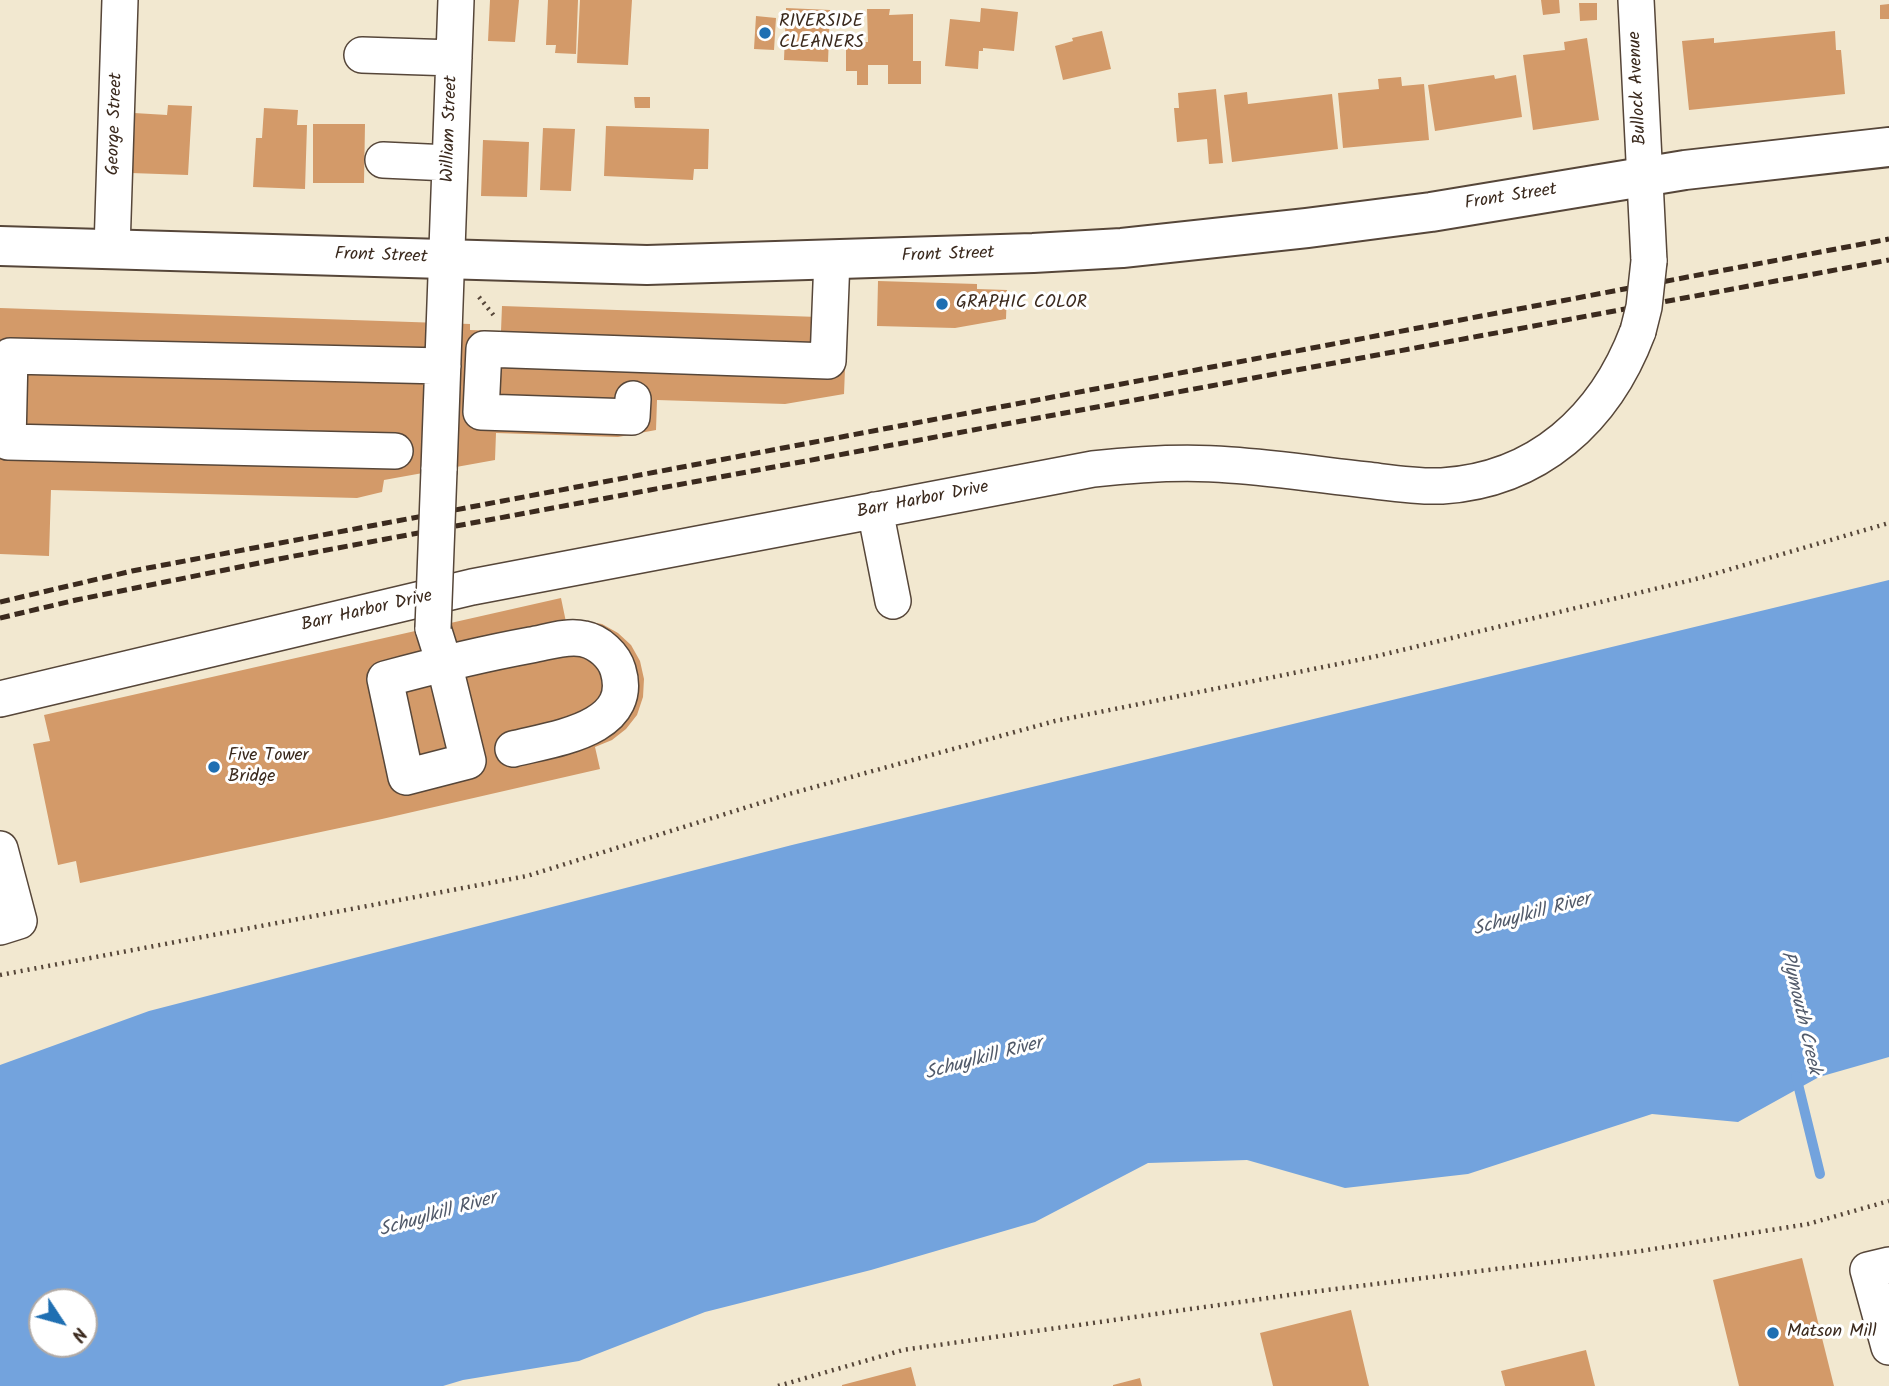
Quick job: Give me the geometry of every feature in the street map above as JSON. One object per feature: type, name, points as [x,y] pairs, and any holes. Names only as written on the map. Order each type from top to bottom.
[{"type":"main road","name":"Front Street","points":[[0,246],[647,265],[1122,248],[1321,227],[1645,177],[1889,147]]},
{"type":"street","name":"George Street","points":[[112,249],[120,0]]},
{"type":"street","name":"William Street","points":[[456,0],[443,366],[454,413],[439,470],[433,628],[444,663],[571,638],[593,642],[611,656],[618,670],[620,685],[618,701],[610,714],[599,724],[513,749]]},
{"type":"street","name":"Bullock Avenue","points":[[1636,0],[1641,141],[1645,177]]},
{"type":"street","points":[[362,55],[454,58]]},
{"type":"street","points":[[383,160],[449,163]]},
{"type":"street","name":"Barr Harbor Drive","points":[[0,699],[472,587],[1093,469],[1185,462],[1442,486],[1500,474],[1551,449],[1570,434],[1605,397],[1618,377],[1638,331],[1644,307],[1648,261],[1645,177]]},
{"type":"street","points":[[633,399],[632,417],[481,412],[484,349],[828,361],[832,259]]},
{"type":"street","points":[[395,451],[8,442],[10,356],[443,366]]},
{"type":"street","points":[[875,510],[893,601]]},
{"type":"street","points":[[0,849],[19,921],[0,927]]},
{"type":"street","points":[[1889,1265],[1868,1270],[1889,1347]]},
{"type":"path","points":[[0,975],[527,876],[789,794],[1055,720],[1373,657],[1700,578],[1889,523]]},
{"type":"path","points":[[778,1386],[903,1350],[1303,1293],[1641,1251],[1808,1224],[1889,1201]]},
{"type":"water","name":"Schuylkill River","points":[[1889,580],[1889,1057],[1819,1077],[1738,1122],[1652,1114],[1468,1174],[1345,1188],[1247,1160],[1148,1163],[1035,1222],[871,1270],[705,1312],[579,1361],[463,1380],[443,1386],[0,1386],[0,1065],[149,1011],[792,845]]},
{"type":"building","points":[[490,0],[519,0],[515,42],[488,41]]},
{"type":"building","points":[[548,0],[578,0],[576,54],[555,53],[556,45],[546,45]]},
{"type":"building","points":[[580,0],[632,0],[628,65],[577,63]]},
{"type":"building","points":[[1541,0],[1559,0],[1560,13],[1543,15]]},
{"type":"building","points":[[1579,3],[1597,3],[1597,20],[1580,21]]},
{"type":"building","points":[[1889,4],[1889,19],[1880,19],[1880,5]]},
{"type":"building","points":[[786,8],[830,10],[828,62],[784,60]]},
{"type":"building","points":[[981,8],[1018,12],[1014,51],[983,48],[983,51],[979,51],[978,69],[945,66],[950,19],[980,22]]},
{"type":"building","points":[[867,9],[890,9],[889,15],[913,14],[913,61],[921,61],[921,84],[888,84],[888,65],[868,65],[868,85],[857,85],[857,71],[846,71],[846,42],[868,42]]},
{"type":"building","name":"RIVERSIDE CLEANERS","points":[[756,16],[776,18],[774,50],[754,49]]},
{"type":"building","points":[[1102,31],[1111,69],[1063,80],[1055,46],[1073,41],[1072,38]]},
{"type":"building","points":[[1835,31],[1836,50],[1841,50],[1845,94],[1689,110],[1682,41],[1714,38],[1714,43]]},
{"type":"building","points":[[1587,38],[1599,120],[1533,130],[1523,55],[1565,50],[1564,42]]},
{"type":"building","points":[[1494,75],[1495,79],[1516,75],[1522,117],[1435,131],[1428,85]]},
{"type":"building","points":[[1401,77],[1402,86],[1424,84],[1429,140],[1343,148],[1338,93],[1379,89],[1378,79]]},
{"type":"building","points":[[1216,89],[1223,163],[1209,164],[1207,139],[1177,142],[1174,108],[1179,108],[1178,93]]},
{"type":"building","points":[[1247,92],[1248,104],[1332,94],[1338,149],[1232,162],[1224,95]]},
{"type":"building","points":[[634,97],[650,97],[650,108],[635,108]]},
{"type":"building","points":[[168,105],[192,106],[188,175],[131,173],[134,113],[167,115]]},
{"type":"building","points":[[264,108],[298,110],[297,125],[307,125],[305,189],[253,187],[256,138],[262,138]]},
{"type":"building","points":[[313,124],[365,124],[364,183],[313,183]]},
{"type":"building","points":[[606,126],[709,129],[708,169],[694,169],[693,180],[604,176]]},
{"type":"building","points":[[543,128],[575,129],[571,191],[540,190]]},
{"type":"building","points":[[483,140],[529,142],[527,197],[481,196]]},
{"type":"building","name":"GRAPHIC COLOR","points":[[878,281],[977,284],[977,289],[1007,290],[1006,319],[955,328],[877,326]]},
{"type":"building","points":[[502,306],[847,318],[844,394],[785,404],[657,400],[656,430],[618,437],[496,433],[495,460],[384,480],[382,492],[357,498],[51,490],[49,556],[0,554],[0,308],[470,324],[470,330],[501,331]]},
{"type":"building","points":[[561,598],[566,622],[602,624],[631,645],[640,661],[644,679],[643,697],[637,715],[626,729],[612,740],[595,747],[600,769],[382,819],[80,883],[76,861],[58,865],[33,744],[50,741],[44,715]]},
{"type":"building","name":"Matson Mill","points":[[1802,1258],[1834,1386],[1739,1386],[1713,1280]]},
{"type":"building","points":[[1351,1310],[1369,1386],[1273,1386],[1260,1333]]},
{"type":"building","points":[[1586,1350],[1595,1386],[1505,1386],[1501,1371]]},
{"type":"building","points":[[911,1367],[916,1386],[842,1386],[842,1385]]},
{"type":"building","points":[[1140,1378],[1142,1386],[1113,1386],[1113,1385]]},
{"type":"waterway","name":"Plymouth Creek","points":[[1796,1076],[1820,1174]]},
{"type":"railway","points":[[0,602],[132,571],[1889,239]]},
{"type":"railway","points":[[0,618],[289,557],[1889,260]]},
{"type":"place","name":"RIVERSIDE CLEANERS","points":[[765,33]]},
{"type":"place","name":"GRAPHIC COLOR","points":[[942,304]]},
{"type":"place","name":"Five Tower Bridge","points":[[214,767]]},
{"type":"place","name":"Matson Mill","points":[[1773,1333]]}]
